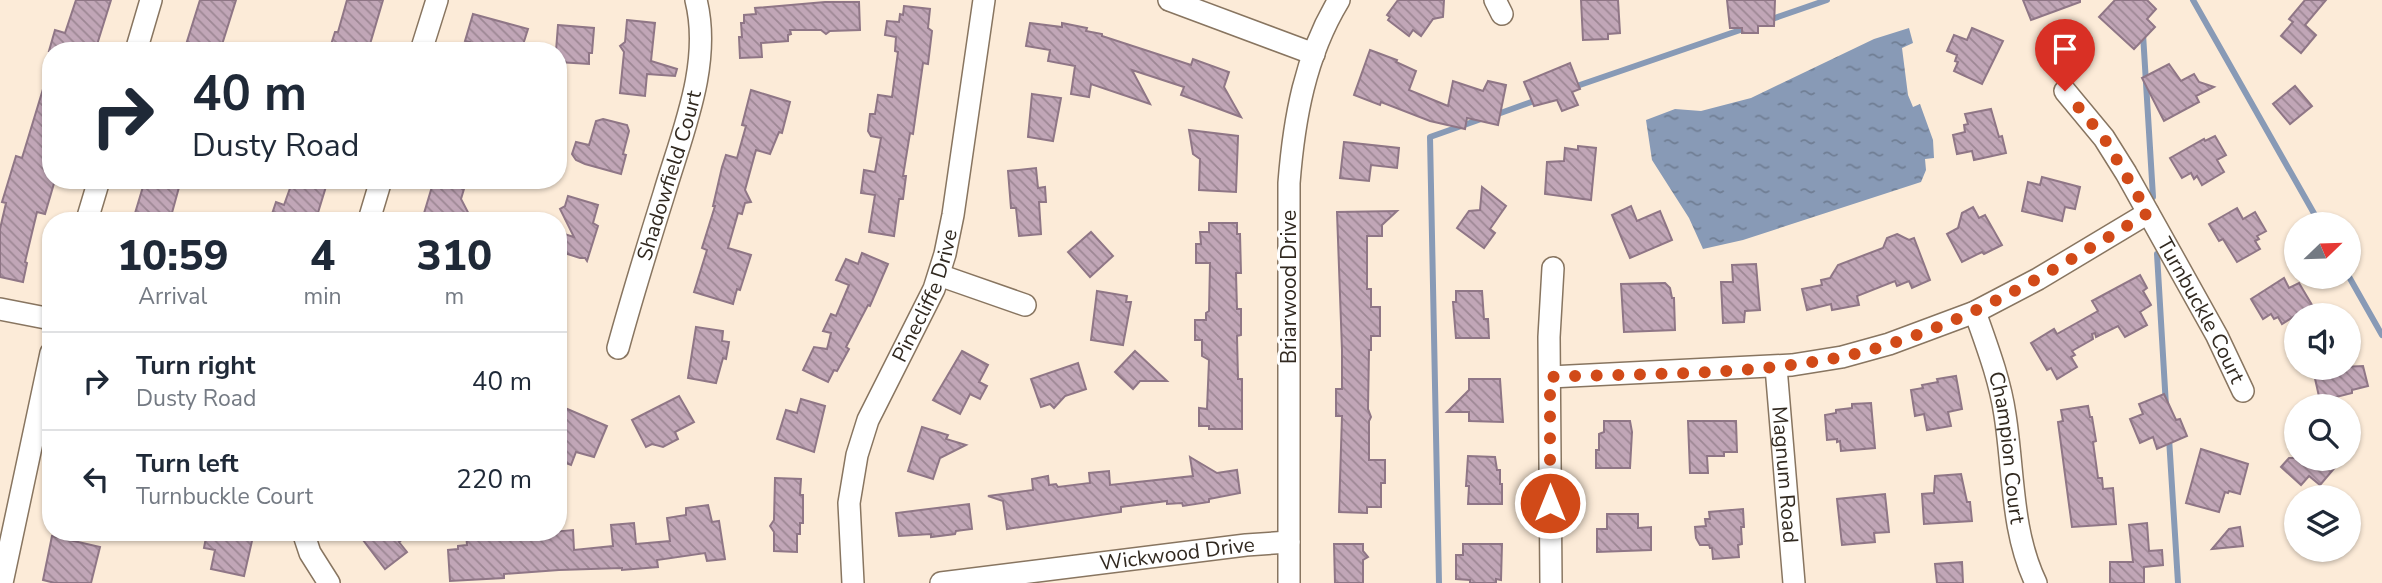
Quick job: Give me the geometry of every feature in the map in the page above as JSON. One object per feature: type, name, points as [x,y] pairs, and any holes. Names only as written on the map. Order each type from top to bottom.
[{"type":"street","points":[[139,42],[151,0]]},
{"type":"street","points":[[424,42],[437,0]]},
{"type":"street","name":"Shadowfield Court","points":[[618,348],[698,72],[701,50],[696,0]]},
{"type":"street","name":"Pinecliffe Drive","points":[[853,583],[849,503],[857,455],[868,420],[939,275],[953,215],[984,0]]},
{"type":"street","points":[[1169,0],[1314,54]]},
{"type":"street","name":"Briarwood Drive","points":[[1289,583],[1289,183],[1293,132],[1314,54],[1339,0]]},
{"type":"street","name":"Turnbuckle Court","points":[[2065,91],[2104,138],[2217,336],[2243,391]]},
{"type":"street","points":[[89,212],[96,189]]},
{"type":"street","points":[[371,212],[378,189]]},
{"type":"street","points":[[1550,377],[1776,367],[1842,356],[1889,344],[1975,312],[2038,279],[2148,213]]},
{"type":"street","points":[[1551,583],[1550,377],[1553,268]]},
{"type":"street","points":[[939,275],[1025,305]]},
{"type":"street","points":[[0,309],[42,318]]},
{"type":"street","name":"Champion Court","points":[[1975,312],[1990,353],[2005,411],[2018,531],[2025,561],[2036,583]]},
{"type":"street","name":"Magnum Road","points":[[1776,367],[1794,583]]},
{"type":"street","points":[[2,583],[42,395]]},
{"type":"street","points":[[306,541],[310,553],[329,583]]},
{"type":"street","name":"Wickwood Drive","points":[[941,583],[1246,544],[1289,542]]},
{"type":"water","points":[[1909,28],[1913,43],[1902,48],[1908,95],[1913,107],[1920,104],[1933,140],[1934,158],[1925,159],[1926,170],[1921,182],[1743,240],[1703,249],[1689,218],[1652,160],[1646,120],[1675,109],[1701,111],[1751,98],[1874,39]]},
{"type":"building","points":[[76,0],[111,0],[98,42],[52,42],[55,30],[65,33]]},
{"type":"building","points":[[200,0],[236,0],[223,42],[187,42]]},
{"type":"building","points":[[347,0],[383,0],[371,42],[332,42],[335,32],[338,32]]},
{"type":"building","points":[[1398,0],[1444,0],[1443,17],[1433,19],[1421,36],[1413,30],[1409,36],[1388,20],[1390,17],[1387,15]]},
{"type":"building","points":[[1581,0],[1618,0],[1620,33],[1608,34],[1608,39],[1583,40]]},
{"type":"building","points":[[1727,0],[1775,0],[1774,26],[1758,26],[1758,33],[1742,33],[1742,28],[1730,28]]},
{"type":"building","points":[[2023,0],[2080,0],[2080,2],[2031,20]]},
{"type":"building","points":[[2115,0],[2147,0],[2156,9],[2147,19],[2155,27],[2134,49],[2099,17]]},
{"type":"building","points":[[2305,0],[2326,0],[2305,25],[2316,35],[2301,53],[2281,36],[2293,22],[2289,19]]},
{"type":"building","points":[[859,2],[860,30],[830,31],[826,34],[821,30],[790,30],[788,41],[761,43],[762,57],[740,58],[739,37],[742,37],[741,23],[744,23],[744,15],[756,14],[755,8]]},
{"type":"building","points":[[904,6],[930,9],[928,28],[932,31],[928,64],[923,63],[913,134],[910,133],[903,176],[906,176],[903,199],[899,199],[894,236],[869,232],[875,195],[861,193],[864,170],[875,172],[881,138],[871,136],[868,131],[870,114],[875,114],[878,95],[892,97],[898,52],[895,51],[896,37],[885,35],[887,21],[899,22]]},
{"type":"building","points":[[473,14],[528,29],[524,42],[465,41]]},
{"type":"building","points":[[627,20],[655,23],[651,61],[677,69],[675,76],[647,74],[645,96],[620,93],[624,52],[620,46],[625,42]]},
{"type":"building","points":[[1030,23],[1062,27],[1062,23],[1087,28],[1086,31],[1191,65],[1193,59],[1229,72],[1224,87],[1241,117],[1181,95],[1184,87],[1132,70],[1150,104],[1091,84],[1089,97],[1071,94],[1075,66],[1048,61],[1050,50],[1026,46]]},
{"type":"building","points":[[558,25],[594,28],[589,64],[567,63],[567,42],[557,42]]},
{"type":"building","points":[[1972,28],[2003,41],[1982,84],[1954,71],[1958,62],[1955,61],[1957,55],[1947,51],[1954,35],[1967,40]]},
{"type":"building","points":[[1370,50],[1397,60],[1396,62],[1416,71],[1409,90],[1448,106],[1453,81],[1483,91],[1488,81],[1506,85],[1498,125],[1467,118],[1465,129],[1430,121],[1381,102],[1380,105],[1354,95]]},
{"type":"building","points":[[1570,63],[1580,89],[1572,92],[1578,105],[1562,111],[1557,100],[1534,106],[1524,82]]},
{"type":"building","points":[[2169,64],[2181,81],[2194,74],[2199,82],[2214,87],[2196,96],[2199,102],[2164,121],[2142,78]]},
{"type":"building","points":[[2295,86],[2312,106],[2290,124],[2273,104]]},
{"type":"building","points":[[751,90],[790,102],[782,133],[779,132],[770,154],[756,150],[745,190],[751,202],[745,203],[742,214],[738,213],[728,248],[751,255],[733,304],[694,292],[707,250],[702,248],[715,206],[722,167],[726,155],[737,158],[746,126],[742,125]]},
{"type":"building","points":[[42,92],[42,189],[52,189],[46,212],[37,212],[23,282],[0,277],[0,229],[6,203],[2,202],[16,156],[22,158]]},
{"type":"building","points":[[1032,94],[1061,98],[1053,141],[1028,137]]},
{"type":"building","points":[[1991,109],[2006,153],[1974,160],[1972,151],[1957,154],[1953,135],[1965,132],[1964,125],[1968,124],[1965,114]]},
{"type":"building","points":[[603,119],[627,125],[629,131],[621,174],[585,164],[576,160],[572,154],[576,142],[589,145],[596,121]]},
{"type":"building","points":[[1189,130],[1238,136],[1236,192],[1199,190],[1200,159],[1193,154]]},
{"type":"building","points":[[2215,136],[2226,155],[2217,160],[2224,172],[2202,185],[2197,176],[2194,179],[2191,173],[2182,178],[2170,158],[2204,139],[2205,141]]},
{"type":"building","points":[[1344,142],[1399,148],[1397,168],[1371,165],[1369,181],[1340,178]]},
{"type":"building","points":[[1578,146],[1596,148],[1591,200],[1545,194],[1547,162],[1564,161],[1565,148],[1578,150]]},
{"type":"building","points":[[1036,168],[1038,188],[1045,187],[1046,202],[1039,202],[1041,234],[1019,236],[1016,208],[1011,208],[1008,171]]},
{"type":"building","points":[[2042,177],[2080,187],[2075,209],[2065,207],[2062,221],[2022,211],[2028,182],[2040,185]]},
{"type":"building","points":[[1482,187],[1506,206],[1490,229],[1495,233],[1484,248],[1457,228],[1469,211],[1480,210]]},
{"type":"building","points":[[142,189],[179,189],[172,212],[135,212]]},
{"type":"building","points":[[290,189],[325,189],[318,212],[273,212],[276,202],[284,205]]},
{"type":"building","points":[[431,189],[464,189],[461,199],[468,212],[424,212]]},
{"type":"building","points":[[568,196],[598,205],[593,223],[598,226],[587,261],[585,258],[567,254],[567,235],[574,237],[567,223],[567,212],[562,212],[560,209],[565,206]]},
{"type":"building","points":[[1631,206],[1637,221],[1660,211],[1672,240],[1630,258],[1612,215]]},
{"type":"building","points":[[1973,207],[1979,218],[1985,215],[2002,245],[1962,262],[1947,234],[1958,228],[1962,213]]},
{"type":"building","points":[[2237,208],[2243,219],[2255,212],[2266,231],[2257,236],[2259,239],[2255,241],[2260,249],[2237,262],[2223,239],[2219,241],[2209,224]]},
{"type":"building","points":[[1397,211],[1382,225],[1382,236],[1367,236],[1367,289],[1371,289],[1371,307],[1380,307],[1380,336],[1371,336],[1369,350],[1369,460],[1385,460],[1381,507],[1367,507],[1367,513],[1339,512],[1342,416],[1336,416],[1336,389],[1342,389],[1342,350],[1337,212]]},
{"type":"building","points":[[1209,223],[1237,223],[1237,234],[1240,234],[1241,273],[1236,273],[1237,309],[1241,309],[1241,335],[1237,336],[1238,379],[1242,379],[1242,429],[1209,429],[1209,426],[1199,426],[1199,408],[1207,409],[1209,360],[1202,356],[1202,340],[1195,340],[1195,320],[1206,320],[1206,313],[1209,311],[1210,263],[1196,263],[1196,244],[1201,244],[1200,232],[1209,232]]},
{"type":"building","points":[[1091,232],[1113,256],[1090,277],[1068,252]]},
{"type":"building","points":[[1897,234],[1909,240],[1914,238],[1930,280],[1912,288],[1909,281],[1897,286],[1895,281],[1857,296],[1859,305],[1832,310],[1831,304],[1807,310],[1802,289],[1822,285],[1821,280],[1830,278],[1838,265],[1883,248],[1887,238]]},
{"type":"building","points":[[862,253],[888,264],[870,306],[868,305],[846,347],[849,349],[828,382],[803,370],[814,347],[827,349],[831,333],[823,331],[831,314],[836,316],[849,285],[836,280],[846,259],[858,264]]},
{"type":"building","points":[[1756,264],[1760,310],[1745,311],[1744,322],[1723,323],[1721,282],[1733,282],[1732,265]]},
{"type":"building","points":[[2140,275],[2147,288],[2143,291],[2151,305],[2140,312],[2147,325],[2125,337],[2118,326],[2096,337],[2095,333],[2092,334],[2093,339],[2072,351],[2075,355],[2071,357],[2077,367],[2057,379],[2051,368],[2047,370],[2031,343],[2054,329],[2057,334],[2098,311],[2092,301]]},
{"type":"building","points":[[2284,278],[2284,289],[2303,289],[2311,303],[2284,303],[2282,324],[2278,317],[2274,319],[2271,314],[2263,319],[2251,299]]},
{"type":"building","points":[[1665,283],[1674,298],[1675,330],[1624,332],[1621,284]]},
{"type":"building","points":[[1097,291],[1127,296],[1126,302],[1131,302],[1123,345],[1091,340]]},
{"type":"building","points":[[1456,291],[1482,291],[1484,319],[1488,319],[1489,338],[1456,338],[1453,302],[1456,302]]},
{"type":"building","points":[[696,327],[723,331],[722,341],[729,342],[726,359],[723,358],[716,383],[688,378]]},
{"type":"building","points":[[962,351],[988,365],[979,382],[987,386],[980,399],[970,394],[960,414],[933,400]]},
{"type":"building","points":[[1135,351],[1167,381],[1140,381],[1133,389],[1115,372]]},
{"type":"building","points":[[1078,363],[1086,389],[1065,396],[1054,408],[1050,404],[1041,407],[1031,379]]},
{"type":"building","points":[[2361,366],[2368,386],[2352,390],[2352,393],[2348,394],[2318,394],[2315,380],[2361,380]]},
{"type":"building","points":[[1956,376],[1962,409],[1948,412],[1951,426],[1927,430],[1924,414],[1915,416],[1911,390],[1938,382],[1937,379]]},
{"type":"building","points":[[1469,379],[1500,379],[1503,422],[1469,421],[1469,412],[1447,412],[1469,390]]},
{"type":"building","points":[[2164,394],[2187,436],[2157,449],[2153,437],[2140,443],[2130,419],[2143,414],[2139,404]]},
{"type":"building","points":[[679,396],[694,422],[675,432],[678,439],[663,447],[652,444],[646,447],[632,420]]},
{"type":"building","points":[[801,399],[825,406],[814,452],[777,439],[786,410],[797,413]]},
{"type":"building","points":[[1871,403],[1875,448],[1841,451],[1840,441],[1827,440],[1825,415],[1852,408],[1852,404]]},
{"type":"building","points":[[2088,406],[2096,441],[2093,442],[2098,478],[2102,478],[2103,489],[2113,488],[2116,524],[2072,527],[2058,422],[2063,421],[2061,410]]},
{"type":"building","points":[[567,409],[607,426],[594,457],[576,452],[571,465],[567,463]]},
{"type":"building","points":[[1604,421],[1630,421],[1630,468],[1596,468],[1596,450],[1599,450],[1599,434],[1604,432]]},
{"type":"building","points":[[1688,421],[1736,421],[1737,452],[1724,452],[1724,456],[1707,456],[1708,473],[1690,473]]},
{"type":"building","points":[[922,427],[948,435],[946,439],[966,445],[940,458],[933,479],[908,471]]},
{"type":"building","points":[[2201,449],[2248,464],[2240,494],[2225,492],[2219,512],[2186,503]]},
{"type":"building","points":[[1468,456],[1495,457],[1497,470],[1500,470],[1502,504],[1468,504]]},
{"type":"building","points":[[1190,457],[1217,473],[1237,470],[1240,493],[1183,506],[1182,503],[1167,504],[1167,501],[1121,507],[1121,512],[1007,529],[1003,501],[988,496],[1033,490],[1032,479],[1048,476],[1049,485],[1056,484],[1058,487],[1090,483],[1089,473],[1109,471],[1110,485],[1193,476]]},
{"type":"building","points":[[2285,471],[2332,471],[2320,485],[2309,476],[2301,485]]},
{"type":"building","points":[[1961,474],[1967,502],[1970,502],[1972,521],[1924,524],[1922,494],[1934,493],[1935,476]]},
{"type":"building","points":[[775,478],[801,479],[803,523],[800,523],[800,534],[797,534],[797,552],[774,551],[774,532],[770,526],[774,520]]},
{"type":"building","points":[[1885,494],[1889,532],[1874,533],[1875,542],[1842,545],[1837,499]]},
{"type":"building","points":[[969,504],[972,529],[931,537],[931,534],[899,536],[896,513]]},
{"type":"building","points":[[708,505],[712,522],[719,521],[725,559],[707,561],[705,553],[657,560],[658,567],[559,570],[504,574],[504,578],[450,581],[448,550],[467,545],[467,541],[567,541],[567,531],[573,530],[574,550],[613,546],[611,525],[634,523],[636,544],[670,541],[667,518],[686,515],[686,508]]},
{"type":"building","points":[[1743,509],[1744,527],[1741,527],[1742,544],[1738,545],[1739,557],[1713,559],[1712,548],[1709,545],[1700,545],[1696,538],[1695,527],[1706,526],[1705,519],[1710,519],[1709,512]]},
{"type":"building","points":[[1607,514],[1638,514],[1638,528],[1651,527],[1651,550],[1597,552],[1597,529],[1607,529]]},
{"type":"building","points":[[2147,523],[2149,551],[2162,550],[2163,565],[2144,567],[2144,583],[2110,583],[2110,562],[2133,562],[2129,525]]},
{"type":"building","points":[[2240,527],[2243,546],[2212,549],[2229,529]]},
{"type":"building","points":[[51,541],[74,541],[100,547],[91,583],[55,583],[43,580]]},
{"type":"building","points":[[205,541],[252,541],[244,576],[211,569],[215,550],[204,548]]},
{"type":"building","points":[[364,541],[400,541],[407,552],[385,569]]},
{"type":"building","points":[[1334,544],[1363,544],[1363,551],[1368,557],[1363,560],[1363,583],[1335,583]]},
{"type":"building","points":[[1463,544],[1502,544],[1501,580],[1496,579],[1496,583],[1470,583],[1470,580],[1456,579],[1456,555],[1463,555]]},
{"type":"building","points":[[1962,562],[1963,583],[1937,583],[1935,564]]},
{"type":"waterway","points":[[1769,20],[1827,0]]},
{"type":"waterway","points":[[2193,0],[2313,212]]},
{"type":"waterway","points":[[1571,88],[1749,27]]},
{"type":"waterway","points":[[2143,34],[2153,197]]},
{"type":"waterway","points":[[1495,115],[1537,100]]},
{"type":"waterway","points":[[1439,583],[1430,137],[1484,118]]},
{"type":"waterway","points":[[2157,254],[2166,406]]},
{"type":"waterway","points":[[2356,289],[2382,335]]},
{"type":"waterway","points":[[2169,438],[2178,583]]},
{"type":"route","points":[[1550,503],[1550,377],[1776,367],[1842,356],[1889,344],[1944,326],[1975,312],[2038,279],[2148,213],[2104,138],[2065,91]]}]
